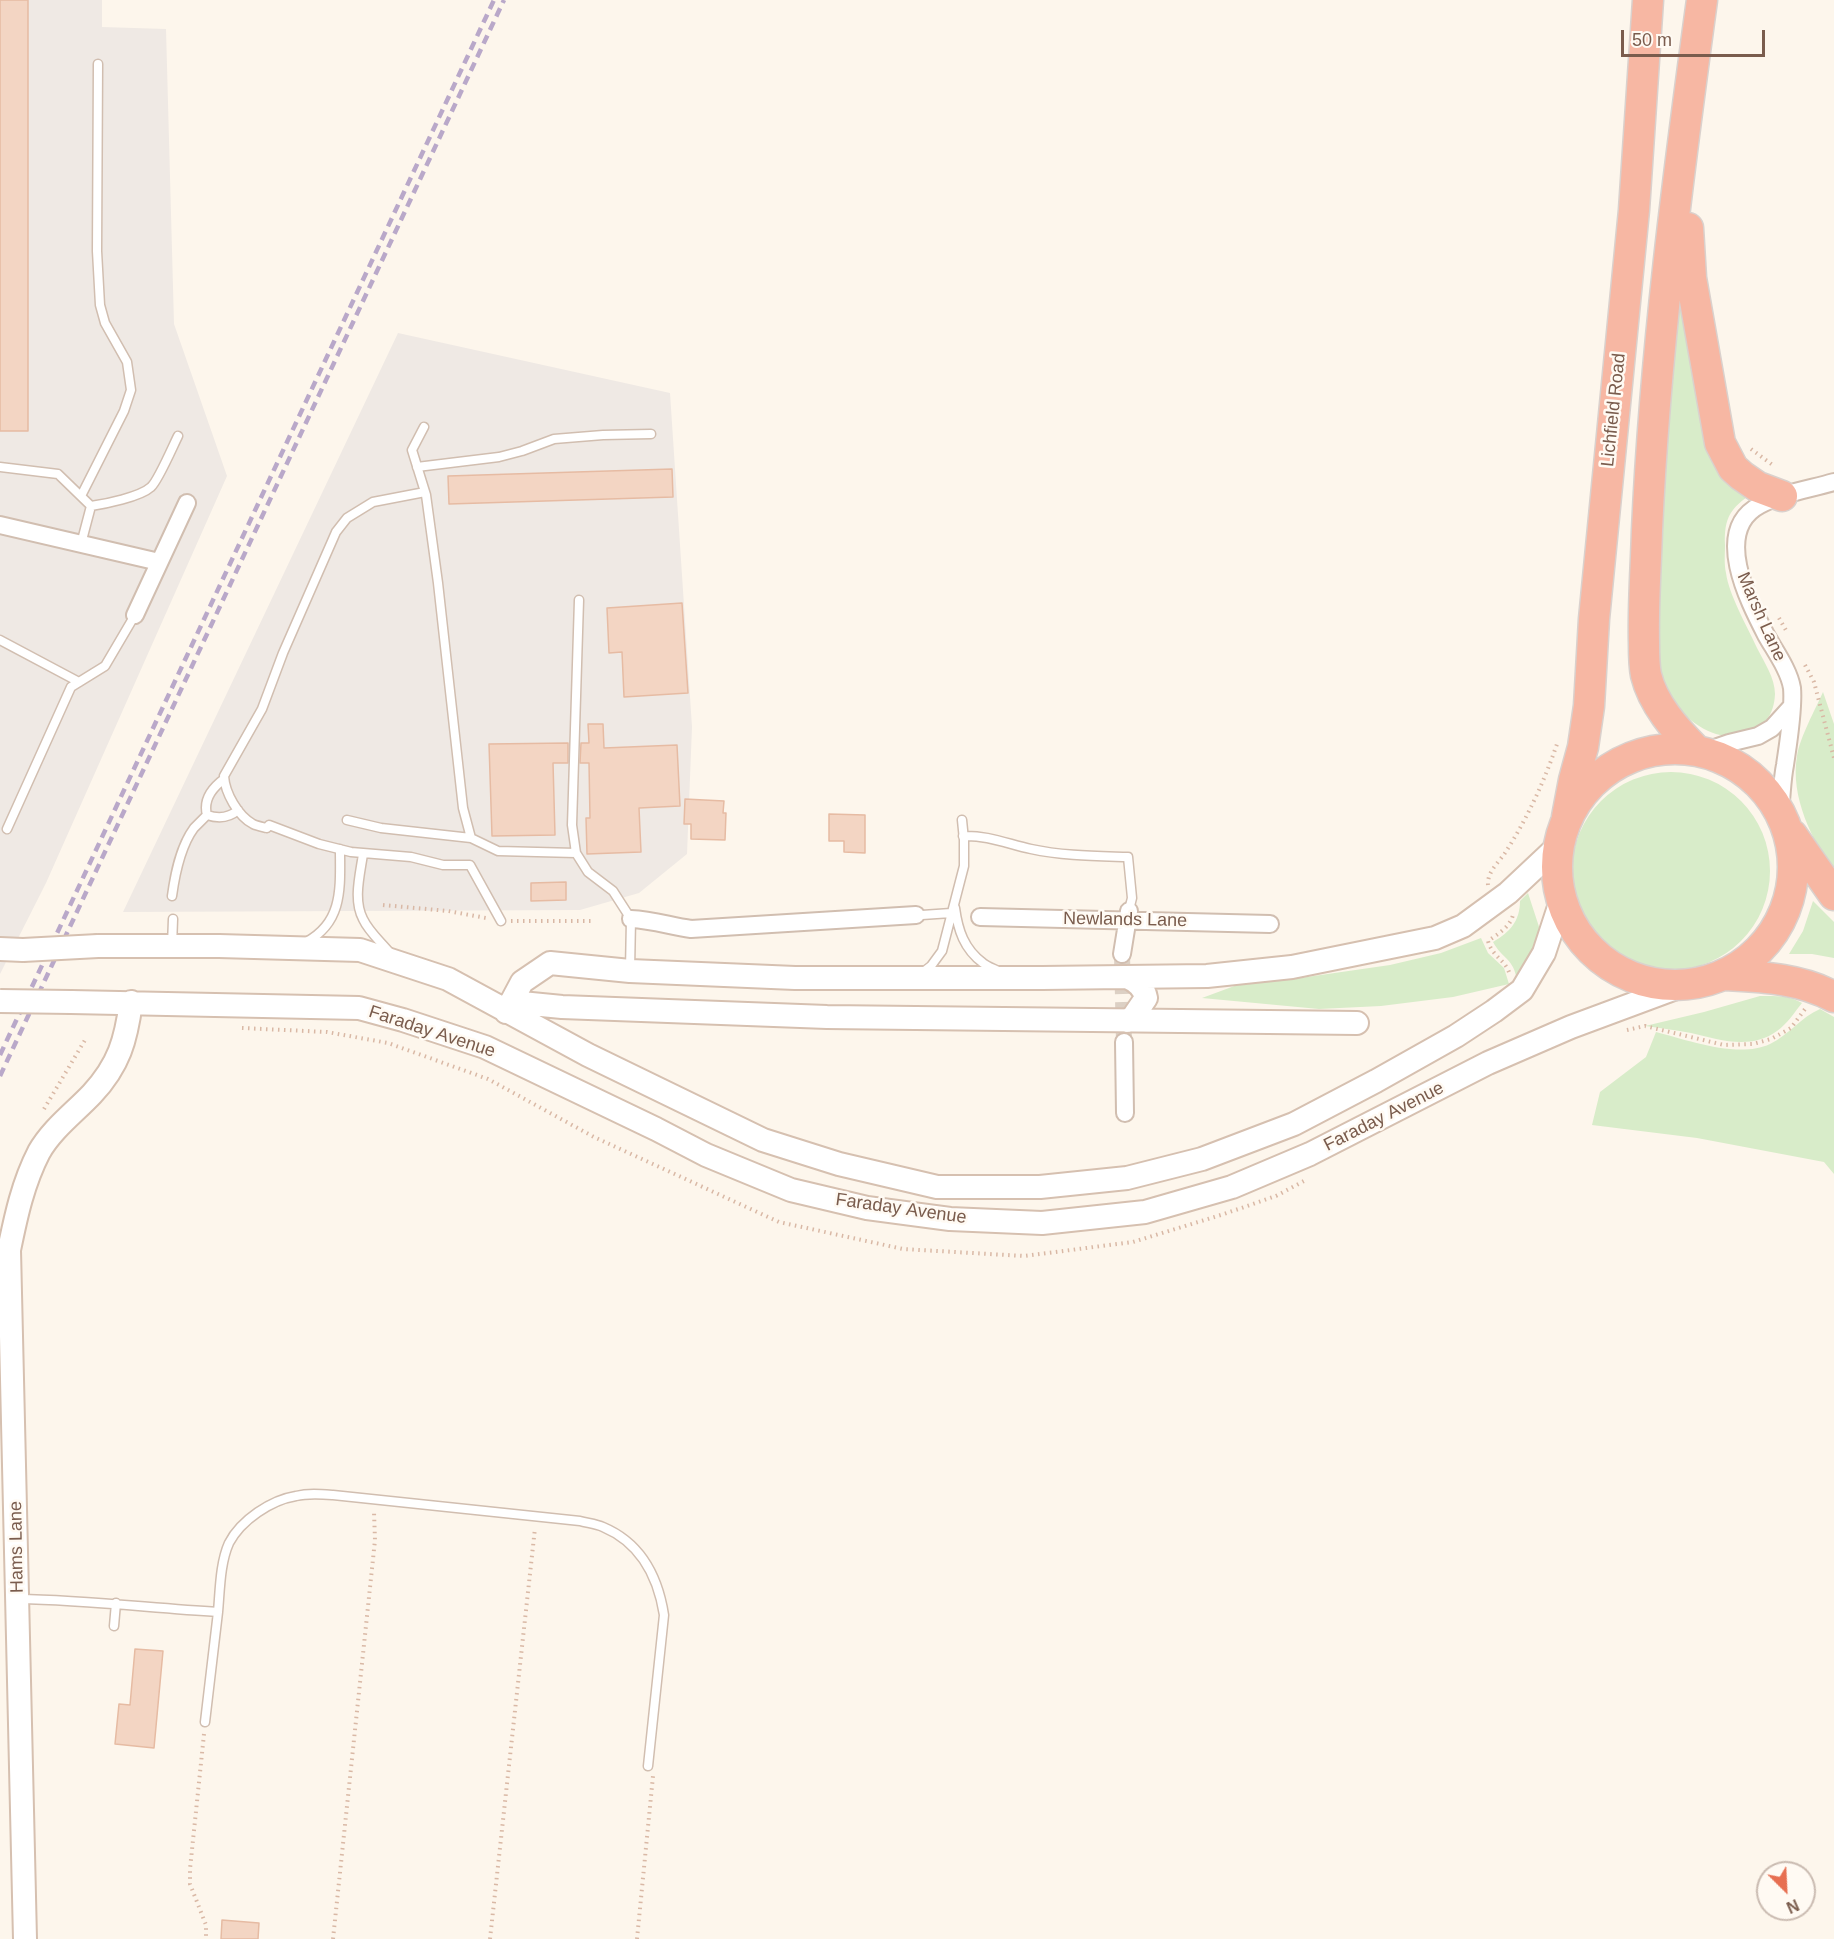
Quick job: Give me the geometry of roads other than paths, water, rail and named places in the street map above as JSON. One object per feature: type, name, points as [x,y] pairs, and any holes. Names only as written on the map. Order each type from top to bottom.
[{"type":"highway","name":"Lichfield Road","points":[[1567,817],[1583,747],[1589,706],[1594,619],[1634,210],[1648,0]]},
{"type":"highway","points":[[1701,750],[1664,712],[1651,691],[1645,673],[1643,623],[1650,473],[1662,334],[1683,141],[1702,0]]},
{"type":"highway","points":[[1683,141],[1691,278],[1720,443],[1733,468],[1758,487],[1779,482]]},
{"type":"highway","points":[[1783,818],[1793,854],[1794,872],[1791,896],[1782,918],[1768,941],[1746,962],[1723,975],[1684,985],[1664,985],[1644,981],[1611,966],[1598,957],[1570,921],[1562,901],[1557,877],[1557,847],[1567,817],[1579,797],[1596,779],[1614,766],[1636,755],[1655,750],[1676,748],[1701,750],[1738,766],[1763,786],[1834,895]]},
{"type":"highway","points":[[1723,975],[1795,982],[1816,988],[1821,1001]]},
{"type":"street","name":"Marsh Lane","points":[[1783,818],[1784,766],[1788,747],[1792,688],[1757,618],[1738,569],[1736,540],[1743,519],[1779,482],[1834,482]]},
{"type":"street","points":[[135,615],[187,502]]},
{"type":"street","points":[[0,525],[159,562]]},
{"type":"street","points":[[1701,750],[1758,736],[1772,728],[1791,707]]},
{"type":"street","points":[[509,1007],[522,982],[550,963],[630,971],[795,978],[1207,976],[1292,967],[1435,938],[1463,926],[1500,899],[1557,847]]},
{"type":"street","name":"Faraday Avenue","points":[[0,949],[172,946],[360,950],[448,979],[509,1007],[673,1098],[763,1140],[839,1164],[937,1187],[1040,1187],[1127,1178],[1202,1159],[1294,1124],[1376,1081],[1456,1036],[1518,994],[1544,953],[1562,901]]},
{"type":"street","points":[[631,919],[651,920],[691,929],[919,915]]},
{"type":"street","points":[[1122,954],[1128,915]]},
{"type":"street","name":"Newlands Lane","points":[[980,917],[1128,915],[1270,924]]},
{"type":"street","points":[[1125,1113],[1125,1031],[1146,998],[1139,984],[1127,977]]},
{"type":"street","name":"Faraday Avenue","points":[[0,1001],[359,1008],[485,1047],[706,1155],[791,1190],[867,1208],[950,1219],[1042,1223],[1145,1212],[1232,1187],[1310,1154],[1498,1059],[1571,1027],[1684,985]]},
{"type":"street","name":"Hams Lane","points":[[25,1939],[9,1250],[25,1184],[40,1152],[55,1130],[94,1092],[112,1068],[123,1047],[131,1002]]},
{"type":"street","name":"Faraday Avenue","points":[[509,1007],[827,1017],[1125,1031],[1357,1023]]},
{"type":"lane","points":[[81,496],[124,411],[131,390],[127,362],[105,323],[100,305],[97,251],[98,64]]},
{"type":"lane","points":[[424,427],[412,450],[425,492],[438,583],[463,808],[471,838]]},
{"type":"lane","points":[[417,467],[499,458],[522,452],[554,439],[651,434]]},
{"type":"lane","points":[[91,506],[108,504],[152,487],[178,436]]},
{"type":"lane","points":[[0,467],[58,474],[91,506]]},
{"type":"lane","points":[[425,492],[373,502],[347,518],[336,532],[283,653],[262,709],[224,776],[225,785],[238,810],[254,824],[267,828],[269,825],[319,844],[363,854],[411,857],[442,865],[470,866],[501,921]]},
{"type":"lane","points":[[81,544],[91,506]]},
{"type":"lane","points":[[579,600],[572,825],[576,853],[588,872],[613,891],[631,919],[630,971]]},
{"type":"lane","points":[[7,829],[71,687],[105,666],[135,615]]},
{"type":"lane","points":[[0,640],[79,682]]},
{"type":"lane","points":[[207,815],[205,807],[210,792],[224,779]]},
{"type":"lane","points":[[207,815],[216,818],[225,817],[233,815],[238,810]]},
{"type":"lane","points":[[172,896],[182,852],[193,829],[207,815]]},
{"type":"lane","points":[[347,820],[381,828],[471,838],[498,851],[576,853]]},
{"type":"lane","points":[[914,978],[931,966],[942,951],[963,866],[962,820]]},
{"type":"lane","points":[[963,836],[979,835],[1033,849],[1081,855],[1128,857],[1132,898],[1128,915]]},
{"type":"lane","points":[[292,948],[309,941],[323,930],[336,911],[339,896],[340,849]]},
{"type":"lane","points":[[363,854],[358,902],[363,919],[390,953],[402,962]]},
{"type":"lane","points":[[954,902],[958,931],[968,949],[983,963],[1012,978]]},
{"type":"lane","points":[[919,915],[951,913]]},
{"type":"lane","points":[[172,946],[173,919]]},
{"type":"lane","points":[[205,1722],[225,1557],[230,1542],[243,1525],[258,1513],[294,1496],[313,1494],[374,1500],[580,1521],[602,1526],[618,1535],[636,1550],[651,1570],[661,1594],[664,1615],[648,1766]]},
{"type":"lane","points":[[18,1599],[116,1603],[159,1609],[218,1612]]},
{"type":"lane","points":[[114,1626],[116,1603]]},
{"type":"tunnel","points":[[1122,954],[1124,1042]]},
{"type":"railway","points":[[0,1055],[494,0]]},
{"type":"railway","points":[[0,1076],[504,0]]}]
